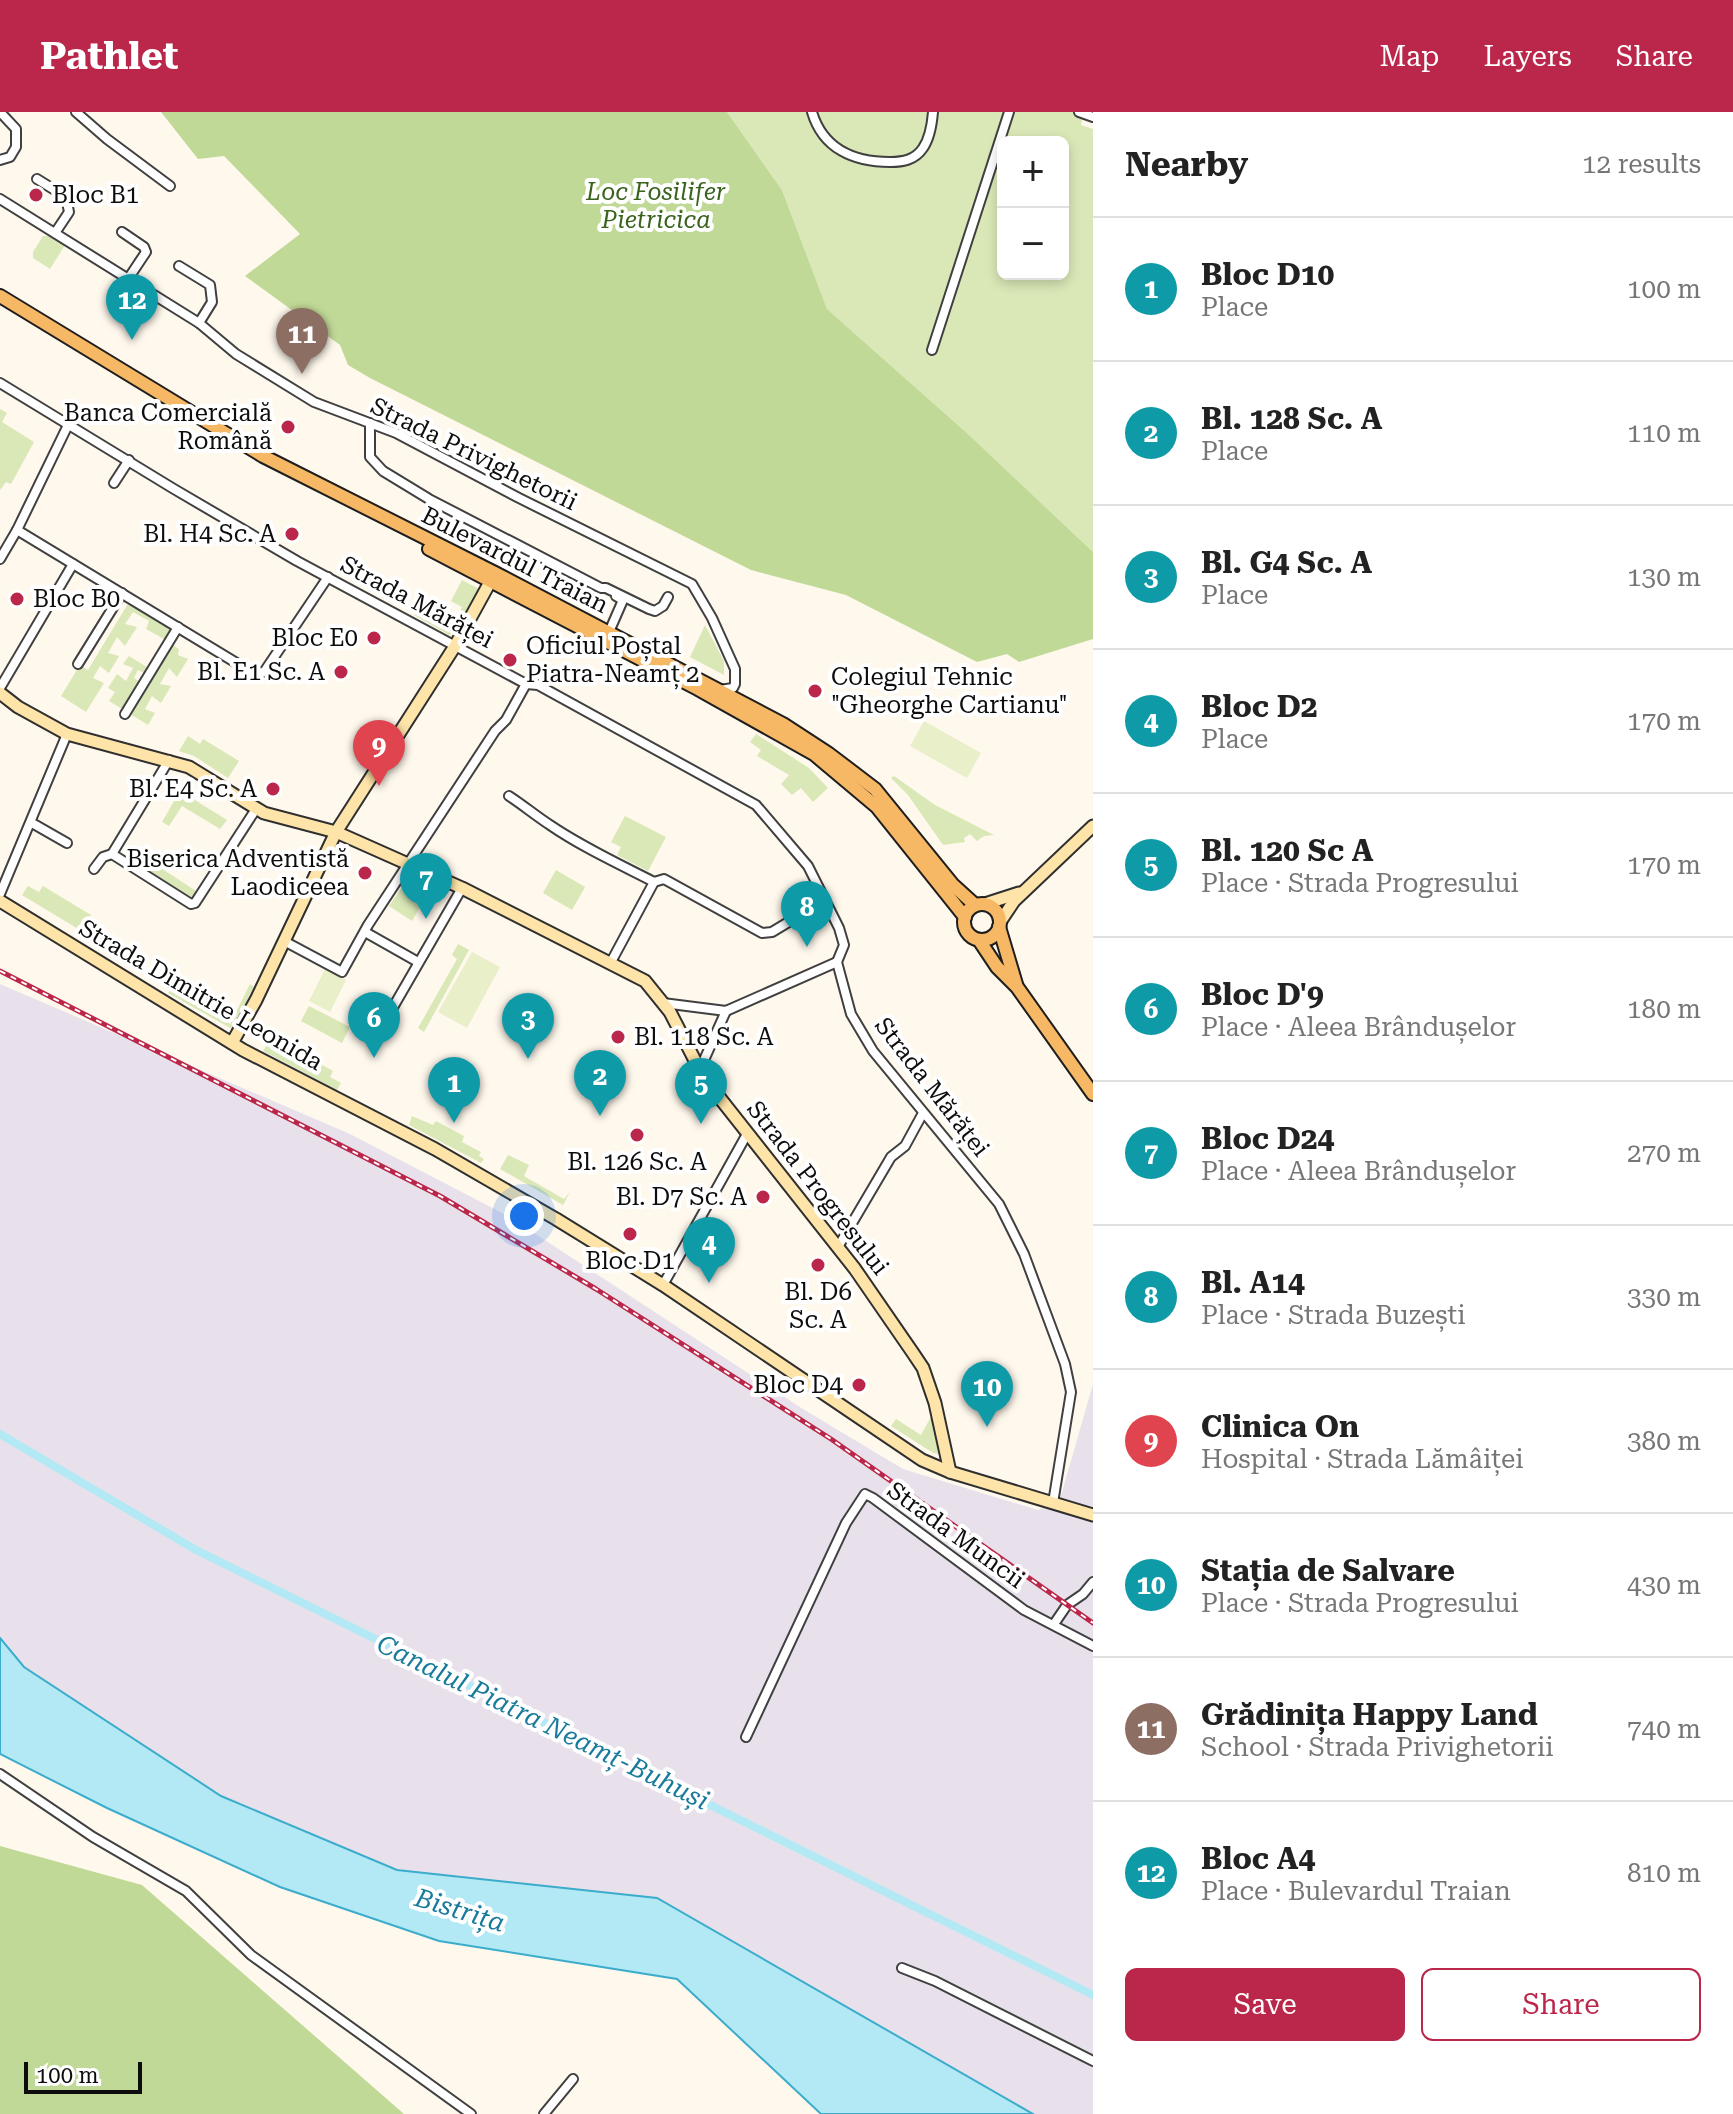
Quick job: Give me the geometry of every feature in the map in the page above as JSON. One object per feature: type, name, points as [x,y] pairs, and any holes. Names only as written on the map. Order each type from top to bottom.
[{"type":"main road","name":"Bulevardul Traian","points":[[0,296],[263,456],[493,577],[814,754],[877,807],[965,917]]},
{"type":"main road","name":"Bulevardul Traian","points":[[0,302],[209,433],[282,474],[609,632],[783,724],[875,789],[953,885],[980,905]]},
{"type":"main road","points":[[1000,924],[994,935],[979,940],[965,929],[965,917],[980,905],[997,913],[1000,924],[1006,958],[1017,987]]},
{"type":"main road","points":[[979,940],[997,967],[1017,987],[1093,1094]]},
{"type":"street","points":[[0,112],[16,129],[16,147],[10,157],[0,160]]},
{"type":"street","points":[[76,112],[170,186]]},
{"type":"street","points":[[812,112],[819,130],[846,155],[863,161],[893,162],[906,161],[923,149],[933,112]]},
{"type":"street","points":[[932,350],[1009,112]]},
{"type":"street","points":[[1079,112],[1093,117]]},
{"type":"street","points":[[37,179],[66,197],[69,212],[55,233]]},
{"type":"street","name":"Strada Privighetorii","points":[[0,199],[199,323],[236,354],[314,402],[396,433],[692,584],[712,618],[735,669],[733,688],[719,690]]},
{"type":"street","points":[[122,232],[144,247],[146,252],[128,279]]},
{"type":"street","points":[[179,266],[210,285],[212,302],[199,323]]},
{"type":"street","name":"Strada Mărăței","points":[[0,383],[187,497],[328,577],[526,684],[538,685],[756,805],[808,866],[844,941],[837,962],[857,1026],[873,1051],[987,1189],[1008,1220],[1065,1364],[1071,1392],[1053,1503]]},
{"type":"street","points":[[0,559],[69,423]]},
{"type":"street","points":[[370,423],[370,457],[383,471],[429,499],[661,619]]},
{"type":"street","points":[[114,483],[129,460]]},
{"type":"street","points":[[17,530],[253,673],[264,672],[328,577]]},
{"type":"street","points":[[0,691],[73,564]]},
{"type":"street","points":[[232,1043],[336,832],[455,646],[493,577]]},
{"type":"street","points":[[601,588],[655,611],[663,606],[668,597]]},
{"type":"street","points":[[78,664],[122,593]]},
{"type":"street","points":[[609,632],[623,600]]},
{"type":"street","points":[[125,714],[178,627]]},
{"type":"street","points":[[284,941],[342,972],[495,731],[506,720],[526,684]]},
{"type":"street","name":"Strada Progresului","points":[[0,691],[18,707],[67,734],[189,767],[256,809],[336,832],[462,888],[645,981],[663,1003],[700,1069],[747,1134],[838,1247],[923,1368],[935,1403],[950,1472]]},
{"type":"street","points":[[0,894],[67,734]]},
{"type":"street","points":[[94,869],[103,857],[112,854],[169,760]]},
{"type":"street","points":[[509,796],[567,836],[654,882],[664,879],[767,934],[825,900]]},
{"type":"street","points":[[112,854],[191,904],[195,903],[256,809]]},
{"type":"street","points":[[32,823],[67,843]]},
{"type":"street","points":[[1000,924],[1008,908],[1023,891],[1093,826]]},
{"type":"street","points":[[611,962],[654,882]]},
{"type":"street","points":[[377,1035],[462,888]]},
{"type":"street","points":[[980,905],[1023,891]]},
{"type":"street","name":"Strada Dimitrie Leonida","points":[[0,901],[232,1043],[446,1155],[663,1285],[922,1460],[950,1472],[1093,1515]]},
{"type":"street","points":[[365,932],[418,962]]},
{"type":"street","points":[[663,1003],[726,1011],[837,962]]},
{"type":"street","points":[[700,1069],[726,1011]]},
{"type":"street","points":[[838,1247],[891,1157],[905,1146],[923,1113]]},
{"type":"street","points":[[663,1285],[747,1134]]},
{"type":"street","name":"Strada Muncii","points":[[746,1737],[846,1523],[865,1494],[1024,1610],[1093,1646]]},
{"type":"street","points":[[1054,1624],[1067,1605],[1093,1582]]},
{"type":"street","points":[[0,1774],[93,1837],[186,1891],[251,1955],[471,2114]]},
{"type":"street","points":[[902,1968],[962,1994],[1093,2061]]},
{"type":"street","points":[[544,2114],[573,2079]]},
{"type":"shaded area","points":[[0,984],[350,1134],[508,1216],[803,1409],[903,1469],[1038,1510],[1060,1499],[1093,1384],[1093,2114],[1033,2114],[657,1898],[397,1870],[221,1796],[24,1667],[0,1638]]},
{"type":"green space","name":"Loc Fosilifer Pietricica","points":[[161,112],[727,112],[782,190],[827,309],[968,434],[1093,552],[1093,639],[1019,662],[1007,654],[977,662],[846,595],[751,570],[370,378],[348,365],[340,345],[245,276],[300,234],[224,156],[198,159]]},
{"type":"green space","points":[[727,112],[1084,112],[1081,125],[1093,129],[1093,552],[968,434],[827,309],[782,190]]},
{"type":"green space","points":[[43,236],[50,236],[65,245],[50,269],[33,258],[33,252]]},
{"type":"green space","points":[[0,409],[7,413],[2,422],[34,442],[11,484],[6,482],[0,490]]},
{"type":"green space","points":[[462,580],[479,589],[454,633],[449,635],[414,615],[423,597],[432,602],[425,616],[450,629],[462,607],[451,601]]},
{"type":"green space","points":[[129,602],[171,628],[164,639],[146,629],[149,621],[133,612],[125,624],[137,627],[125,646],[117,637],[108,653],[119,656],[109,673],[100,666],[93,678],[104,683],[86,712],[61,696],[80,665],[88,670]]},
{"type":"green space","points":[[705,625],[724,661],[724,675],[690,657]]},
{"type":"green space","points":[[168,642],[179,649],[178,655],[188,659],[177,677],[169,668],[160,684],[171,686],[161,703],[152,696],[145,709],[155,713],[148,725],[109,701],[115,692],[108,688],[117,674],[126,681],[133,668],[123,664],[129,656],[147,667],[144,673],[138,670],[134,678],[143,684]]},
{"type":"green space","points":[[924,721],[981,753],[967,778],[910,746]]},
{"type":"green space","points":[[756,734],[809,768],[828,788],[813,802],[801,788],[792,795],[781,784],[789,775],[757,756],[761,750],[750,742]]},
{"type":"green space","points":[[188,736],[200,744],[203,739],[239,761],[228,778],[194,756],[179,751]]},
{"type":"green space","points":[[894,776],[935,805],[994,835],[977,841],[970,834],[964,838],[965,842],[943,845],[908,795],[891,778]]},
{"type":"green space","points":[[177,796],[187,802],[190,797],[227,820],[220,829],[182,806],[169,826],[162,822]]},
{"type":"green space","points":[[625,816],[666,837],[648,871],[617,855],[621,847],[611,842]]},
{"type":"green space","points":[[138,853],[196,891],[216,861],[219,862],[192,897],[133,861]]},
{"type":"green space","points":[[556,870],[585,887],[572,910],[543,893]]},
{"type":"green space","points":[[411,874],[441,888],[437,896],[422,888],[415,901],[421,905],[412,921],[389,906]]},
{"type":"green space","points":[[28,886],[39,892],[43,886],[91,915],[87,922],[98,929],[93,938],[22,895]]},
{"type":"green space","points":[[458,944],[469,950],[424,1032],[418,1028],[457,959],[452,955]]},
{"type":"green space","points":[[472,952],[500,967],[467,1028],[438,1012]]},
{"type":"green space","points":[[325,969],[346,980],[330,1012],[309,1001]]},
{"type":"green space","points":[[250,984],[254,987],[232,1029],[168,993],[172,987],[184,994],[187,989],[215,1006],[212,1011],[230,1024]]},
{"type":"green space","points":[[309,1006],[350,1027],[342,1043],[301,1021]]},
{"type":"green space","points":[[270,1040],[281,1046],[283,1043],[333,1071],[330,1077],[341,1083],[337,1090],[263,1051]]},
{"type":"green space","points":[[412,1116],[433,1125],[436,1121],[464,1136],[462,1142],[481,1152],[479,1156],[484,1159],[481,1163],[409,1125]]},
{"type":"green space","points":[[508,1155],[529,1165],[524,1176],[564,1199],[570,1192],[563,1205],[500,1169]]},
{"type":"green space","points":[[932,1415],[939,1454],[891,1426],[896,1419],[921,1435]]},
{"type":"green space","points":[[0,1846],[142,1885],[404,2114],[0,2114]]},
{"type":"water","name":"Bistrița","points":[[0,1638],[24,1667],[221,1796],[397,1870],[657,1898],[1033,2114],[821,2114],[677,1979],[439,1941],[280,1887],[107,1808],[0,1754]]},
{"type":"waterway","name":"Canalul Piatra Neamț-Buhuși","points":[[0,1434],[196,1550],[1093,1995]]},
{"type":"railway","points":[[0,971],[440,1196],[596,1289],[831,1439],[1093,1623]]},
{"type":"place","name":"Bloc B1","points":[[36,195]]},
{"type":"place","name":"Bloc A4","points":[[132,340]]},
{"type":"place","name":"Grădinița Happy Land","points":[[302,374]]},
{"type":"place","name":"Banca Comercială Română","points":[[288,427]]},
{"type":"place","name":"Bl. H4 Sc. A","points":[[292,534]]},
{"type":"place","name":"Bloc B0","points":[[17,599]]},
{"type":"place","name":"Bloc E0","points":[[374,638]]},
{"type":"place","name":"Oficiul Poștal Piatra-Neamț 2","points":[[510,660]]},
{"type":"place","name":"Bl. E1 Sc. A","points":[[341,672]]},
{"type":"place","name":"Colegiul Tehnic \"Gheorghe Cartianu\"","points":[[815,691]]},
{"type":"place","name":"Clinica On","points":[[379,786]]},
{"type":"place","name":"Bl. E4 Sc. A","points":[[273,789]]},
{"type":"place","name":"Biserica Adventistă Laodiceea","points":[[365,873]]},
{"type":"place","name":"Bloc D24","points":[[426,919]]},
{"type":"place","name":"Bl. A14","points":[[807,947]]},
{"type":"place","name":"Bl. 118 Sc. A","points":[[618,1037]]},
{"type":"place","name":"Bloc D'9","points":[[374,1058]]},
{"type":"place","name":"Bl. G4 Sc. A","points":[[528,1059]]},
{"type":"place","name":"Bl. 128 Sc. A","points":[[600,1116]]},
{"type":"place","name":"Bloc D10","points":[[454,1123]]},
{"type":"place","name":"Bl. 120 Sc A","points":[[701,1124]]},
{"type":"place","name":"Bl. 126 Sc. A","points":[[637,1135]]},
{"type":"place","name":"Bl. D7 Sc. A","points":[[763,1197]]},
{"type":"place","name":"Bloc D1","points":[[630,1234]]},
{"type":"place","name":"Bl. D6 Sc. A","points":[[818,1265]]},
{"type":"place","name":"Bloc D2","points":[[709,1283]]},
{"type":"place","name":"Bloc D4","points":[[859,1385]]},
{"type":"place","name":"Stația de Salvare","points":[[987,1427]]}]
